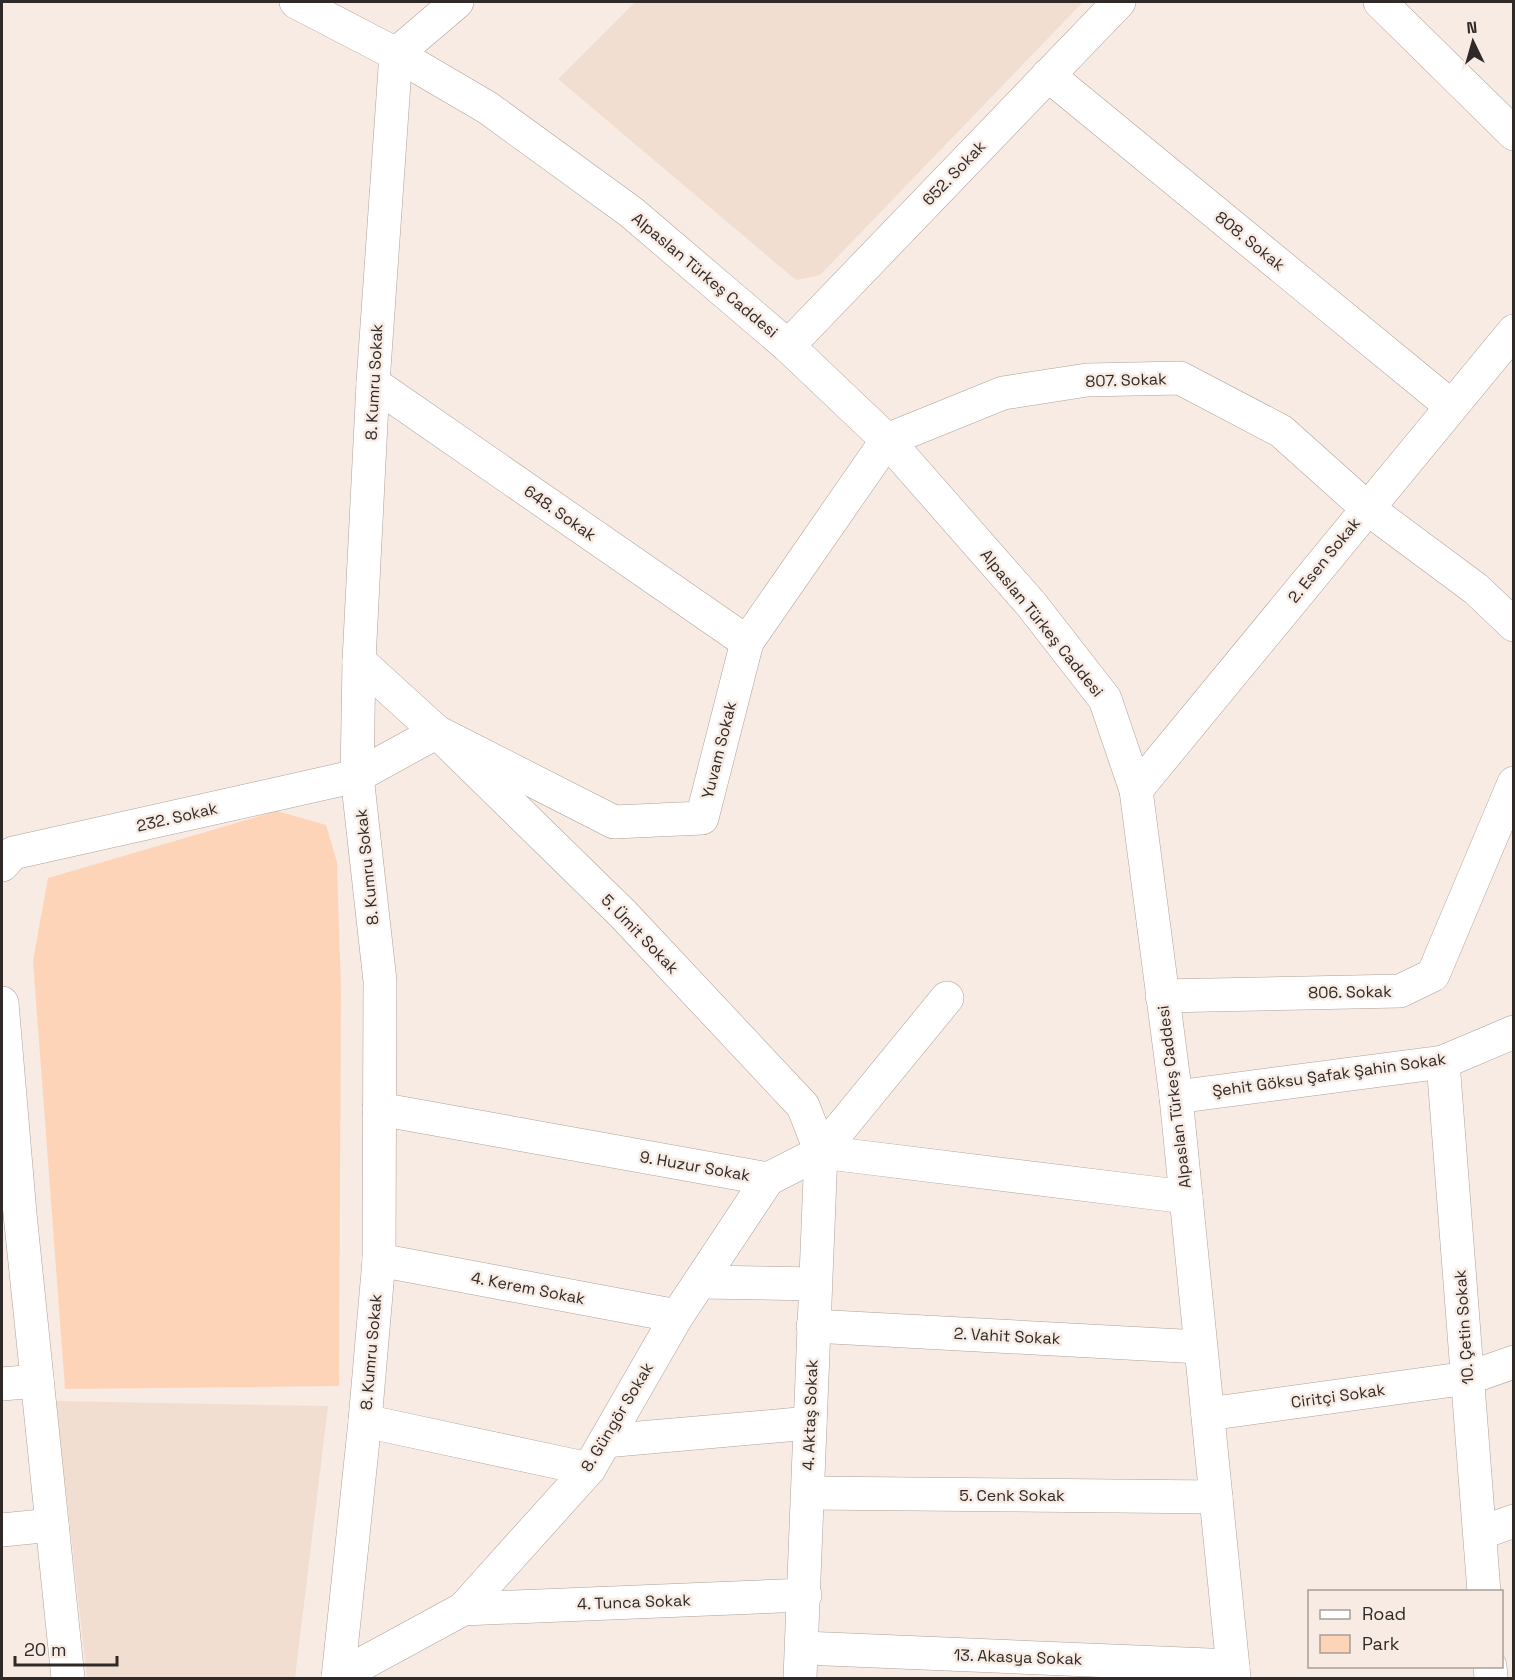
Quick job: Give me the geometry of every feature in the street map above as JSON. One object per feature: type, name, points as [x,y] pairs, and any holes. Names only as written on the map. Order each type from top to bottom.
[{"type":"street","name":"Alpaslan Türkeş Caddesi","points":[[296,2],[396,54],[488,108],[631,212],[788,345],[887,440],[1031,604],[1105,699],[1136,790],[1176,1097],[1233,1672]]},
{"type":"street","points":[[396,54],[457,2]]},
{"type":"street","name":"652. Sokak","points":[[788,345],[1119,2]]},
{"type":"street","points":[[1380,2],[1514,134]]},
{"type":"street","name":"8. Kumru Sokak","points":[[338,1678],[366,1421],[379,1260],[380,981],[357,776],[358,661],[373,383],[396,54]]},
{"type":"street","name":"808. Sokak","points":[[1048,75],[1451,406]]},
{"type":"street","name":"2. Esen Sokak","points":[[1136,790],[1514,331]]},
{"type":"street","name":"807. Sokak","points":[[887,440],[1003,393],[1086,380],[1180,378],[1281,431],[1367,508]]},
{"type":"street","name":"648. Sokak","points":[[373,383],[747,642]]},
{"type":"street","name":"Yuvam Sokak","points":[[437,732],[614,822],[702,818],[747,642],[887,440]]},
{"type":"street","points":[[1367,508],[1476,589],[1514,625]]},
{"type":"street","points":[[358,661],[437,732]]},
{"type":"street","name":"232. Sokak","points":[[2,865],[13,853],[357,776],[437,732]]},
{"type":"street","name":"5. Ümit Sokak","points":[[437,732],[623,914],[803,1106],[821,1152]]},
{"type":"street","name":"806. Sokak","points":[[1162,996],[1400,991],[1433,975],[1514,783]]},
{"type":"street","points":[[821,1152],[947,998]]},
{"type":"street","points":[[2,1017],[11,1216],[37,1381],[68,1678]]},
{"type":"street","name":"Şehit Göksu Şafak Şahin Sokak","points":[[1176,1097],[1443,1062],[1514,1032]]},
{"type":"street","name":"10. Çetin Sokak","points":[[1443,1062],[1484,1590]]},
{"type":"street","name":"9. Huzur Sokak","points":[[379,1109],[768,1179],[821,1152]]},
{"type":"street","points":[[821,1152],[1186,1197]]},
{"type":"street","name":"4. Aktaş Sokak","points":[[801,1663],[821,1152]]},
{"type":"street","name":"8. Güngör Sokak","points":[[338,1678],[463,1609],[597,1455],[677,1316],[768,1179]]},
{"type":"street","name":"4. Kerem Sokak","points":[[379,1260],[677,1316]]},
{"type":"street","points":[[700,1282],[815,1284]]},
{"type":"street","name":"2. Vahit Sokak","points":[[813,1326],[1200,1347]]},
{"type":"street","name":"Ciritçi Sokak","points":[[1208,1414],[1468,1378],[1514,1362]]},
{"type":"street","points":[[2,1384],[37,1381]]},
{"type":"street","points":[[366,1421],[597,1455],[810,1424]]},
{"type":"street","name":"5. Cenk Sokak","points":[[808,1493],[1216,1497]]},
{"type":"street","points":[[1480,1533],[1514,1521]]},
{"type":"street","points":[[2,1530],[52,1525]]},
{"type":"street","name":"4. Tunca Sokak","points":[[463,1609],[805,1595]]},
{"type":"street","name":"13. Akasya Sokak","points":[[801,1663],[1233,1672]]},
{"type":"shaded area","points":[[635,2],[1083,2],[820,275],[796,280],[558,79]]},
{"type":"shaded area","points":[[56,1401],[328,1406],[295,1678],[87,1678]]},
{"type":"green space","points":[[277,811],[326,825],[337,862],[341,991],[339,1386],[65,1389],[33,961],[48,878]]}]
